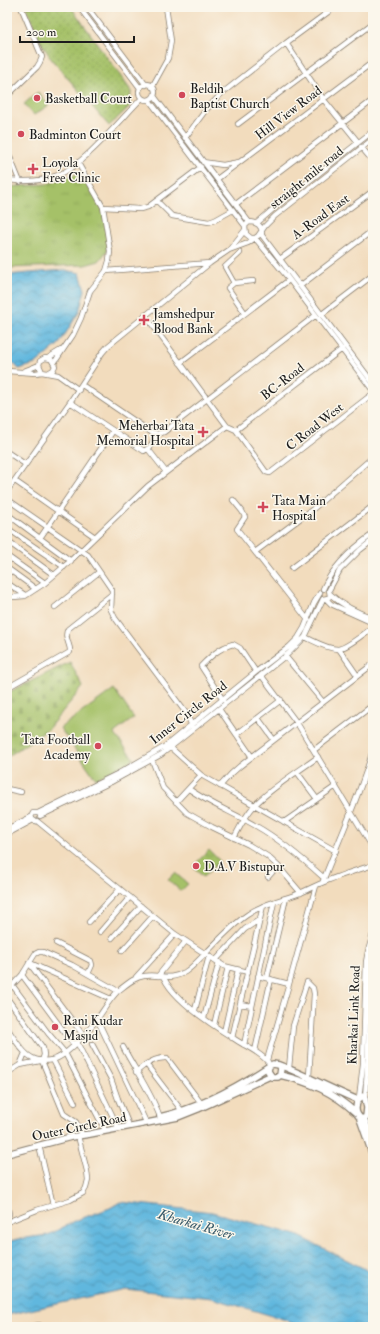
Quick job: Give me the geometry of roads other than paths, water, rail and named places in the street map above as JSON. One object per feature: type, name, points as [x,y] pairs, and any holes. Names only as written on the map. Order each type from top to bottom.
[{"type":"main road","points":[[269,1064],[268,1072],[270,1076]]},
{"type":"main road","points":[[158,1119],[201,1103],[241,1084],[269,1064],[276,1064],[310,1077],[332,1089],[361,1099],[367,1108],[363,1118],[373,1156]]},
{"type":"main road","points":[[279,1065],[281,1068],[280,1075]]},
{"type":"main road","points":[[80,1135],[117,1125],[187,1114],[270,1076],[275,1078],[280,1075],[311,1084],[346,1104],[363,1118],[373,1142]]},
{"type":"main road","points":[[356,1113],[356,1104],[361,1099]]},
{"type":"main road","name":"Outer Circle Road","points":[[7,1154],[80,1135],[158,1119]]},
{"type":"street","points":[[7,96],[37,67],[42,57],[21,7]]},
{"type":"street","points":[[80,7],[140,88],[139,94],[142,98],[149,100],[201,167],[233,210],[245,228],[248,236],[251,238],[259,235]]},
{"type":"street","points":[[87,7],[146,85],[152,87]]},
{"type":"street","points":[[166,7],[171,41],[169,53],[163,68],[152,87],[154,96],[249,222],[257,223],[260,227],[259,235],[289,280],[342,349],[372,385]]},
{"type":"street","points":[[185,138],[221,94],[335,7]]},
{"type":"street","points":[[238,124],[373,23]]},
{"type":"street","points":[[286,43],[324,100],[358,142]]},
{"type":"street","name":"Hill View Road","points":[[217,179],[373,62]]},
{"type":"street","points":[[140,88],[146,85]]},
{"type":"street","points":[[149,100],[154,96]]},
{"type":"street","points":[[7,180],[20,182],[40,181],[59,175],[78,163],[142,98]]},
{"type":"street","points":[[236,204],[373,100]]},
{"type":"street","name":"straight mile road","points":[[257,223],[373,131]]},
{"type":"street","name":"straight mile road","points":[[259,235],[265,226],[275,216],[373,139]]},
{"type":"street","points":[[361,147],[373,161]]},
{"type":"street","points":[[7,150],[20,182]]},
{"type":"street","points":[[204,162],[223,165],[241,162]]},
{"type":"street","points":[[48,373],[53,370],[54,365],[63,349],[73,335],[81,318],[90,291],[106,271],[109,261],[110,251],[103,207],[78,163]]},
{"type":"street","points":[[103,207],[140,209],[148,207],[201,167]]},
{"type":"street","name":"A-Road East","points":[[280,259],[373,191]]},
{"type":"street","points":[[157,201],[172,216],[209,222],[233,210]]},
{"type":"street","points":[[8,489],[108,346],[228,250],[249,222]]},
{"type":"street","points":[[300,286],[373,230]]},
{"type":"street","points":[[228,250],[248,243],[259,235]]},
{"type":"street","points":[[259,235],[280,259],[322,314],[372,385]]},
{"type":"street","points":[[234,283],[225,267],[240,253]]},
{"type":"street","points":[[106,271],[210,263]]},
{"type":"street","points":[[322,314],[373,275]]},
{"type":"street","points":[[180,363],[289,280]]},
{"type":"street","points":[[245,313],[228,288],[234,283],[253,281]]},
{"type":"street","points":[[145,315],[227,426],[236,430]]},
{"type":"street","points":[[7,372],[42,372],[58,375],[80,387],[151,432],[157,434],[164,432],[207,400],[316,315]]},
{"type":"street","points":[[22,372],[39,365],[45,358],[48,358],[63,349]]},
{"type":"street","name":"BC-Road","points":[[236,430],[342,349]]},
{"type":"street","points":[[48,358],[51,359],[58,375]]},
{"type":"street","points":[[39,365],[42,372]]},
{"type":"street","points":[[372,385],[370,392],[372,396]]},
{"type":"street","name":"C Road West","points":[[236,430],[266,472],[270,473],[372,396]]},
{"type":"street","points":[[70,402],[141,450],[144,451],[148,449],[157,434]]},
{"type":"street","points":[[7,595],[25,596],[36,589],[71,561],[148,486],[227,426]]},
{"type":"street","points":[[40,538],[113,431]]},
{"type":"street","points":[[148,449],[166,472]]},
{"type":"street","points":[[7,452],[25,464]]},
{"type":"street","points":[[254,552],[313,509],[373,457]]},
{"type":"street","points":[[15,480],[95,537]]},
{"type":"street","points":[[7,499],[88,555],[112,590],[111,610],[115,618],[186,713],[198,723]]},
{"type":"street","points":[[233,500],[245,517],[237,529],[308,620]]},
{"type":"street","points":[[292,568],[373,506]]},
{"type":"street","points":[[7,514],[71,561]]},
{"type":"street","points":[[7,528],[64,567]]},
{"type":"street","name":"Inner Circle Road","points":[[198,723],[223,700],[298,638],[328,577],[359,545],[373,534]]},
{"type":"street","name":"Inner Circle Road","points":[[7,834],[156,753],[219,709],[285,656],[305,637],[325,599],[328,598],[334,579],[360,550],[373,540]]},
{"type":"street","points":[[7,541],[54,575]]},
{"type":"street","points":[[7,556],[45,582]]},
{"type":"street","points":[[7,568],[36,589]]},
{"type":"street","points":[[55,607],[99,572]]},
{"type":"street","points":[[7,583],[25,596]]},
{"type":"street","points":[[305,637],[331,648],[339,649],[373,627],[373,623],[372,617],[344,605],[330,592],[321,591],[321,597],[331,604],[373,623]]},
{"type":"street","points":[[7,688],[70,652],[71,649],[66,638],[66,633],[68,630],[112,594]]},
{"type":"street","points":[[223,700],[201,666],[215,653],[223,647],[233,644],[240,648],[256,672]]},
{"type":"street","points":[[339,649],[357,675]]},
{"type":"street","points":[[285,656],[323,702]]},
{"type":"street","points":[[220,786],[231,774],[252,757],[373,664]]},
{"type":"street","points":[[261,675],[297,723],[373,848]]},
{"type":"street","points":[[236,734],[281,700]]},
{"type":"street","points":[[314,750],[373,705]]},
{"type":"street","points":[[219,709],[252,757]]},
{"type":"street","points":[[186,713],[192,727]]},
{"type":"street","points":[[258,718],[274,740]]},
{"type":"street","name":"Inner Circle Road","points":[[7,829],[36,817],[152,760],[171,748],[192,727]]},
{"type":"street","points":[[171,748],[201,775],[336,851]]},
{"type":"street","points":[[324,880],[368,767],[373,750]]},
{"type":"street","points":[[234,838],[254,805],[318,757]]},
{"type":"street","points":[[152,760],[163,788],[190,816],[259,851],[278,866],[301,893]]},
{"type":"street","points":[[297,772],[317,800]]},
{"type":"street","points":[[176,802],[201,775]]},
{"type":"street","points":[[284,822],[336,786]]},
{"type":"street","points":[[7,789],[21,792]]},
{"type":"street","points":[[188,789],[213,804],[256,826],[281,842],[324,880]]},
{"type":"street","points":[[36,817],[175,934],[228,967],[248,972]]},
{"type":"street","points":[[134,978],[142,976],[158,976],[164,978],[176,976],[185,972],[207,955],[236,923],[248,914],[262,906],[301,893],[316,886],[324,880],[373,864]]},
{"type":"street","points":[[268,877],[278,866]]},
{"type":"street","points":[[164,978],[168,987],[175,994],[204,1018],[232,1038],[255,1051],[269,1064],[316,886]]},
{"type":"street","points":[[89,922],[120,889]]},
{"type":"street","points":[[100,932],[130,897]]},
{"type":"street","points":[[255,1051],[286,898]]},
{"type":"street","points":[[244,1045],[274,902]]},
{"type":"street","points":[[112,938],[141,906]]},
{"type":"street","points":[[232,1038],[262,906]]},
{"type":"street","points":[[122,951],[153,916]]},
{"type":"street","points":[[204,1018],[217,961],[238,936],[259,920]]},
{"type":"street","points":[[7,1073],[20,1065],[53,1060],[62,1056],[76,1044],[118,991],[134,978],[175,934]]},
{"type":"street","name":"Kharkai Link Road","points":[[361,1099],[366,962],[373,934]]},
{"type":"street","points":[[158,976],[186,941]]},
{"type":"street","points":[[56,943],[91,961],[92,965],[88,974]]},
{"type":"street","points":[[7,991],[22,975],[35,954],[43,952],[88,974],[118,991]]},
{"type":"street","points":[[361,1099],[366,1084],[372,952]]},
{"type":"street","points":[[195,1010],[207,955]]},
{"type":"street","points":[[30,963],[111,999]]},
{"type":"street","points":[[30,963],[83,1035]]},
{"type":"street","points":[[214,1025],[228,967]]},
{"type":"street","points":[[224,1032],[238,970]]},
{"type":"street","points":[[22,975],[76,1044],[117,1125]]},
{"type":"street","points":[[258,976],[289,984]]},
{"type":"street","points":[[289,1068],[293,1026],[307,982],[313,988],[314,994],[310,1077]]},
{"type":"street","points":[[13,986],[65,1053],[104,1128]]},
{"type":"street","points":[[7,998],[43,1048],[44,1055],[42,1061],[64,1114],[76,1122],[80,1135],[88,1180],[86,1188],[78,1197],[24,1214],[7,1222]]},
{"type":"street","points":[[240,1004],[252,1006]]},
{"type":"street","points":[[97,1019],[145,1120]]},
{"type":"street","points":[[7,1028],[25,1053],[33,1059],[42,1061]]},
{"type":"street","points":[[92,1044],[111,1079],[128,1123]]},
{"type":"street","points":[[123,1047],[136,1072],[151,1095],[158,1119]]},
{"type":"street","points":[[20,1065],[25,1053]]},
{"type":"street","points":[[136,1072],[146,1064],[162,1058],[167,1058],[201,1103]]},
{"type":"street","points":[[53,1060],[75,1102]]},
{"type":"street","points":[[146,1064],[182,1111]]},
{"type":"street","points":[[366,1084],[373,1078]]},
{"type":"street","points":[[363,1118],[373,1112]]},
{"type":"street","points":[[39,1145],[53,1205]]},
{"type":"street","points":[[7,1204],[9,1214]]},
{"type":"street","points":[[30,1327],[39,1325],[42,1327]]},
{"type":"water","points":[[64,270],[80,273],[85,290],[79,312],[59,344],[35,364],[19,369],[10,360],[7,350],[7,275]]},
{"type":"water","name":"Kharkai River","points":[[120,1202],[212,1212],[297,1235],[373,1273],[373,1327],[298,1327],[286,1320],[212,1298],[125,1289],[7,1315],[7,1242],[48,1235],[77,1220],[110,1208]]},
{"type":"place","name":"Beldih Baptist Church","points":[[182,95]]},
{"type":"place","name":"Basketball Court","points":[[37,98]]},
{"type":"place","name":"Badminton Court","points":[[21,134]]},
{"type":"place","name":"Loyola Free Clinic","points":[[33,169]]},
{"type":"place","name":"Jamshedpur Blood Bank","points":[[144,320]]},
{"type":"place","name":"Meherbai Tata Memorial Hospital","points":[[203,432]]},
{"type":"place","name":"Tata Main Hospital","points":[[263,507]]},
{"type":"place","name":"Tata Football Academy","points":[[98,746]]},
{"type":"place","name":"D.A.V Bistupur","points":[[196,866]]},
{"type":"place","name":"Rani Kudar Masjid","points":[[55,1027]]}]
